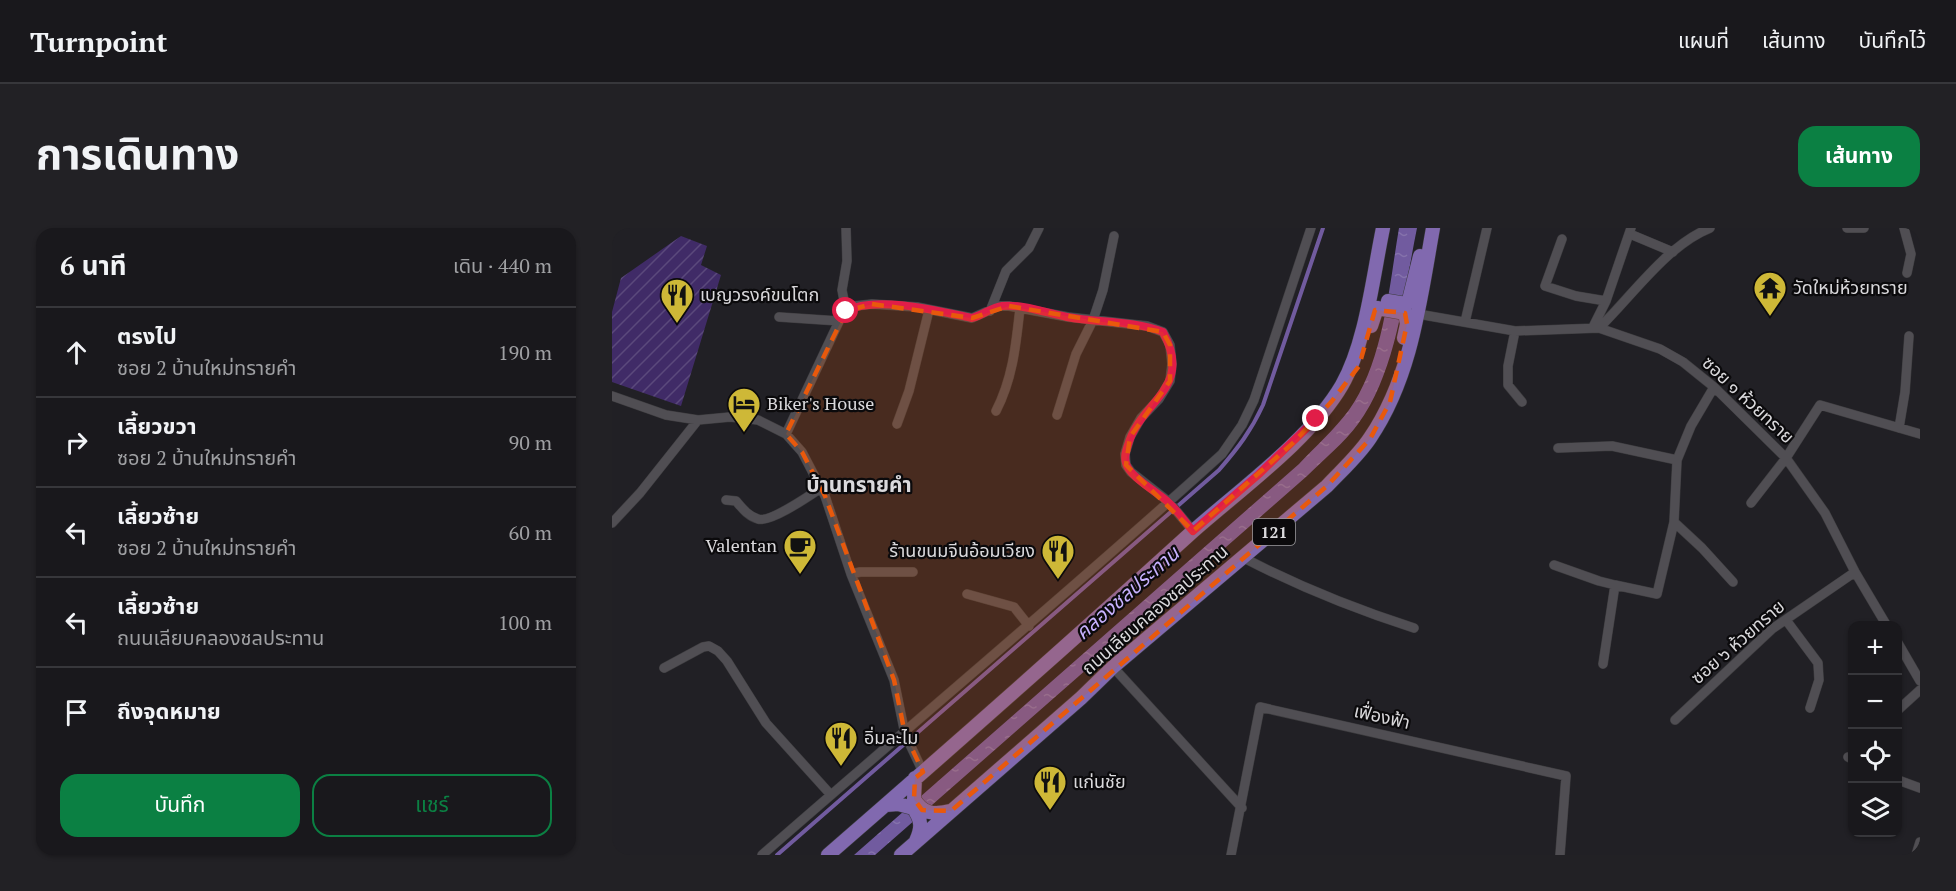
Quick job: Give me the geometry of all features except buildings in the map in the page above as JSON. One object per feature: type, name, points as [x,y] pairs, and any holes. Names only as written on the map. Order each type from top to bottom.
[{"type":"main road","points":[[1343,383],[1359,366],[1378,304],[1376,294],[1385,228]]},
{"type":"main road","name":"ถนนเลียบคลองชลประทาน","points":[[828,855],[892,805],[917,780],[1294,442],[1322,413],[1343,383],[1358,345],[1385,228]]},
{"type":"main road","name":"ถนนเลียบคลองชลประทาน","points":[[908,851],[944,812],[1327,486],[1370,439],[1390,402],[1407,359],[1409,310],[1431,228]]},
{"type":"main road","points":[[1378,304],[1409,310]]},
{"type":"main road","points":[[917,780],[914,799],[918,805],[927,812],[944,812]]},
{"type":"main road","points":[[892,805],[913,808],[920,821],[921,828],[908,851]]},
{"type":"street","points":[[846,228],[847,261],[842,290],[846,311]]},
{"type":"street","points":[[990,311],[1006,271],[1029,248],[1040,228]]},
{"type":"street","points":[[762,855],[1170,504],[1222,454],[1242,425],[1254,400],[1311,228]]},
{"type":"street","points":[[1465,322],[1487,228]]},
{"type":"street","points":[[1596,327],[1673,252],[1700,232],[1710,228]]},
{"type":"street","points":[[1847,228],[1863,228]]},
{"type":"street","points":[[1904,228],[1911,254],[1907,273]]},
{"type":"street","points":[[1596,327],[1630,231],[1673,252]]},
{"type":"street","points":[[1057,414],[1076,354],[1093,320],[1103,290],[1114,236]]},
{"type":"street","points":[[1562,239],[1545,286],[1576,296],[1606,301]]},
{"type":"street","points":[[786,434],[839,321],[846,311],[855,306],[872,304],[929,309],[972,318],[999,306],[1147,326],[1163,332],[1170,345],[1172,364],[1170,381],[1159,399],[1141,417],[1130,437],[1125,454],[1126,465],[1131,472],[1170,504],[1193,531]]},
{"type":"street","points":[[996,411],[1004,396],[1015,356],[1020,308]]},
{"type":"street","points":[[897,424],[909,391],[929,309]]},
{"type":"street","name":"ซอย ๑ ห้วยทราย","points":[[1409,310],[1515,331],[1596,327],[1660,349],[1683,362],[1714,387],[1786,458],[1825,513],[1884,621]]},
{"type":"street","points":[[779,316],[839,321]]},
{"type":"street","points":[[1515,331],[1508,366],[1508,385],[1522,402]]},
{"type":"street","points":[[1899,428],[1905,392],[1909,336]]},
{"type":"street","points":[[1554,565],[1615,585],[1657,594],[1674,522],[1677,460],[1691,426],[1714,387]]},
{"type":"street","points":[[612,396],[666,415],[698,420],[730,417],[758,420],[786,434],[802,452],[822,488],[851,574],[894,680],[905,732],[912,749],[917,780]]},
{"type":"street","points":[[1751,503],[1786,458],[1820,405],[1920,434]]},
{"type":"street","points":[[612,523],[698,420]]},
{"type":"street","points":[[1558,448],[1612,446],[1677,460]]},
{"type":"street","points":[[726,500],[736,501],[749,514],[760,520],[770,518],[822,488]]},
{"type":"street","points":[[1674,522],[1733,582]]},
{"type":"street","points":[[1244,558],[1358,609],[1413,628]]},
{"type":"street","points":[[851,574],[913,572]]},
{"type":"street","name":"ซอย ๖ ห้วยทราย","points":[[1675,720],[1772,629],[1856,572]]},
{"type":"street","points":[[1603,664],[1615,585]]},
{"type":"street","points":[[968,594],[1014,607],[1029,626]]},
{"type":"street","points":[[1786,620],[1818,663],[1819,680],[1810,708]]},
{"type":"street","points":[[664,668],[703,647],[709,646],[718,651],[728,661],[766,723],[831,795]]},
{"type":"street","points":[[1902,650],[1920,681]]},
{"type":"street","points":[[1113,668],[1242,807]]},
{"type":"street","points":[[1902,706],[1920,690]]},
{"type":"street","name":"เฟื่องฟ้า","points":[[1231,855],[1260,707],[1566,776],[1560,855]]},
{"type":"street","points":[[1902,781],[1920,788]]},
{"type":"street","points":[[1916,855],[1920,842]]},
{"type":"highlighted area","points":[[872,304],[972,318],[1009,306],[1163,332],[1170,345],[1170,381],[1130,437],[1126,465],[1193,531],[1294,442],[1332,401],[1359,366],[1375,310],[1405,313],[1407,324],[1390,402],[1370,439],[1327,486],[951,811],[922,810],[914,799],[915,778],[923,772],[905,734],[894,680],[825,496],[802,452],[786,434],[846,311]]},
{"type":"shaded area","points":[[681,236],[707,246],[701,265],[721,275],[681,406],[612,382],[612,312],[621,278]]},
{"type":"water","points":[[1399,228],[1417,228],[1403,304],[1382,380],[1371,403],[1353,431],[1307,476],[875,855],[854,855],[1299,464],[1338,424],[1361,390],[1378,346]]},
{"type":"waterway","points":[[777,855],[1219,470],[1244,439],[1263,405],[1323,228]]},
{"type":"place","name":"วัดใหม่ห้วยทราย","points":[[1770,317]]},
{"type":"place","name":"เบญวรงค์ขนโตก","points":[[677,324]]},
{"type":"place","name":"Biker's House","points":[[744,433]]},
{"type":"place","name":"Valentan","points":[[800,575]]},
{"type":"place","name":"ร้านขนมจีนอ้อมเวียง","points":[[1058,580]]},
{"type":"place","name":"อิ่มละไม","points":[[841,767]]},
{"type":"place","name":"แก่นชัย","points":[[1050,811]]},
{"type":"district","name":"บ้านทรายคำ","points":[[859,485]]},
{"type":"route","points":[[846,311],[855,306],[872,304],[917,307],[972,318],[999,306],[1009,306],[1068,317],[1147,326],[1163,332],[1170,345],[1172,364],[1170,381],[1159,399],[1141,417],[1130,437],[1125,454],[1126,465],[1131,472],[1168,502],[1193,531],[1259,474],[1316,419]]},
{"type":"water label","name":"คลองชลประทาน","points":[[1127,593]]}]
